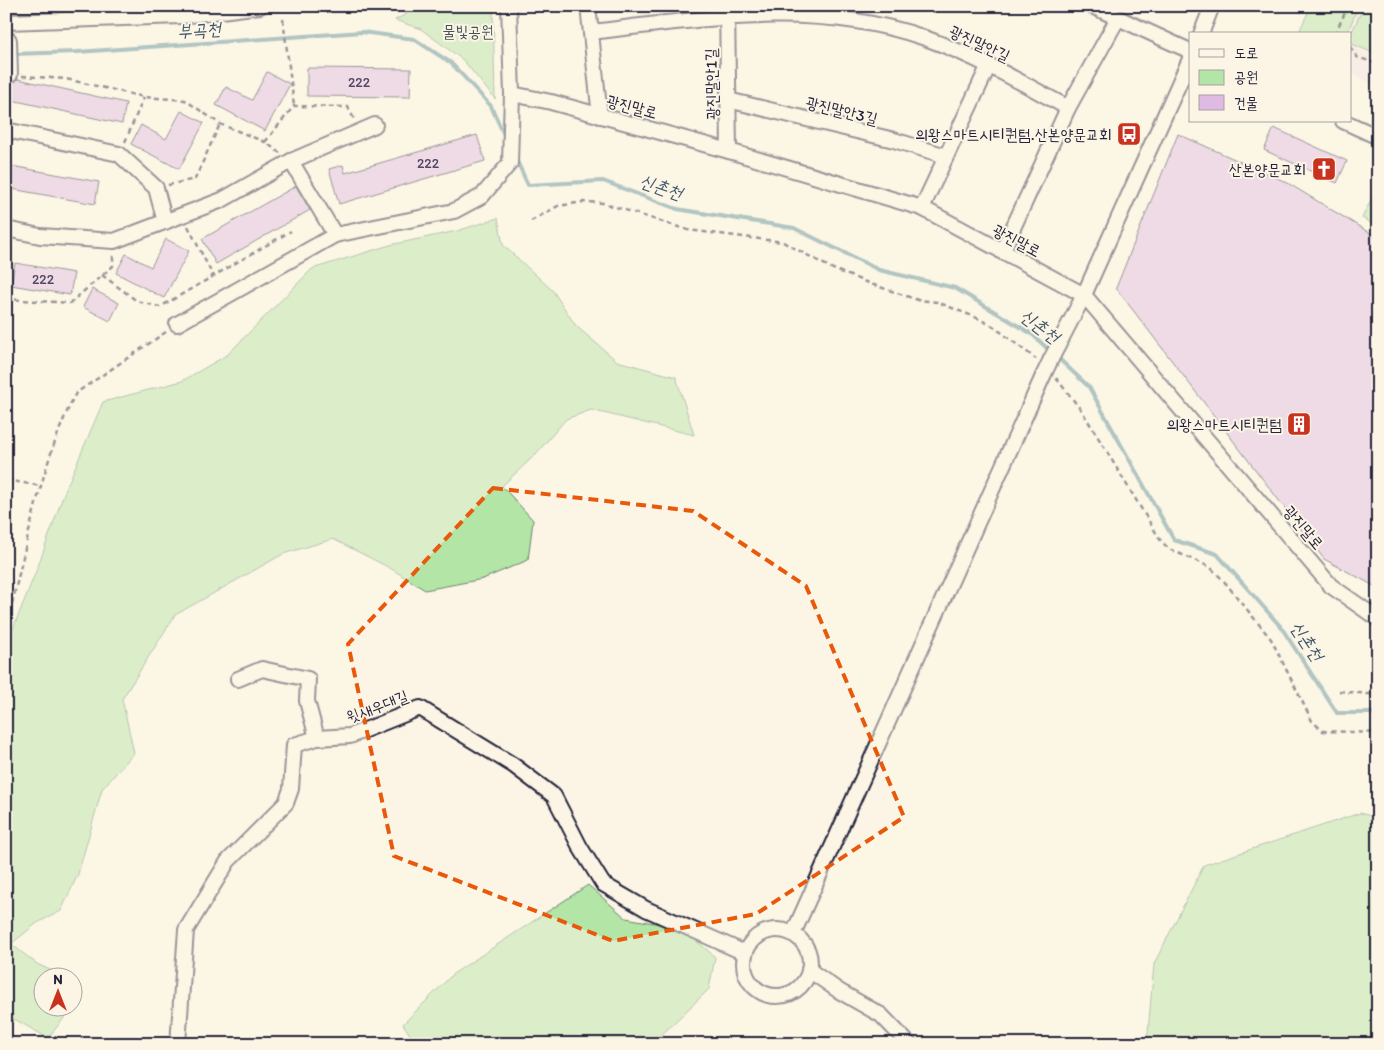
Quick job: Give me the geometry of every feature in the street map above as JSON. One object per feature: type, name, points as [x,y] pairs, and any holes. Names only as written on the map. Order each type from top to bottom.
[{"type":"street","points":[[6,22],[182,16],[260,6]]},
{"type":"street","points":[[177,324],[335,235],[454,211],[482,196],[510,163],[512,94],[509,6]]},
{"type":"street","points":[[588,6],[600,116]]},
{"type":"street","points":[[1092,6],[1189,51]]},
{"type":"street","points":[[1202,32],[1212,6]]},
{"type":"street","name":"광진말안길","points":[[590,32],[727,11],[853,19],[924,37],[989,64],[1068,108]]},
{"type":"street","name":"광진말안1길","points":[[727,11],[729,151]]},
{"type":"street","points":[[1002,252],[1068,108],[1118,18]]},
{"type":"street","points":[[9,40],[10,75]]},
{"type":"street","points":[[792,934],[1189,61]]},
{"type":"street","points":[[922,208],[989,64]]},
{"type":"street","name":"광진말로","points":[[512,94],[729,151],[922,208],[1084,295],[1331,586],[1378,619]]},
{"type":"street","name":"광진말안3길","points":[[728,100],[894,140],[946,156]]},
{"type":"street","points":[[1345,122],[1378,137]]},
{"type":"street","points":[[6,229],[40,236],[114,241],[222,200],[291,161],[375,125]]},
{"type":"street","points":[[6,130],[119,154],[156,188],[165,222]]},
{"type":"street","points":[[291,161],[335,235]]},
{"type":"street","points":[[238,679],[262,668],[308,679],[307,701],[317,738]]},
{"type":"street","name":"윗새우대길","points":[[178,1044],[186,930],[228,861],[286,803],[291,789],[294,745],[317,738],[350,736],[420,708],[513,765],[554,796],[580,847],[603,884],[646,909],[745,953]]},
{"type":"street","points":[[772,930],[792,934],[807,949],[809,970],[802,984],[788,995],[776,996],[765,994],[756,989],[748,980],[744,970],[745,953],[753,940],[762,934],[772,930]]},
{"type":"street","points":[[809,970],[839,991],[881,1015],[908,1044]]},
{"type":"street","points":[[802,984],[839,991]]},
{"type":"path","points":[[1336,32],[1348,6]]},
{"type":"path","points":[[265,142],[294,106],[283,19]]},
{"type":"path","points":[[1352,50],[1357,57],[1378,64]]},
{"type":"path","points":[[10,75],[66,79],[144,97],[185,100],[220,124],[265,142],[291,161]]},
{"type":"path","points":[[119,154],[144,97]]},
{"type":"path","points":[[294,106],[348,106],[360,132]]},
{"type":"path","points":[[156,188],[195,179],[220,124]]},
{"type":"path","points":[[531,221],[558,206],[583,202],[602,203],[688,230],[783,242],[832,269],[918,300],[936,302],[975,317],[993,326],[1030,352],[1040,362]]},
{"type":"path","points":[[183,216],[213,276]]},
{"type":"path","points":[[102,275],[137,301],[160,307],[291,231]]},
{"type":"path","points":[[6,299],[70,303],[113,266],[114,241]]},
{"type":"path","points":[[10,612],[41,486],[68,408],[76,393],[177,324]]},
{"type":"path","points":[[1046,374],[1062,384],[1082,411],[1161,541],[1168,549],[1210,567],[1271,639],[1312,721],[1323,730],[1378,733]]},
{"type":"path","points":[[6,480],[41,486]]},
{"type":"path","points":[[1340,692],[1378,695]]},
{"type":"highlighted area","points":[[493,488],[693,511],[806,586],[904,817],[756,914],[613,941],[394,856],[348,644]]},
{"type":"shaded area","points":[[1358,6],[1378,6],[1378,85],[1352,75],[1352,32],[1348,32]]},
{"type":"green space","name":"물빛공원","points":[[429,6],[489,6],[493,10],[495,99],[463,60],[421,29],[395,20],[416,9]]},
{"type":"green space","points":[[1311,6],[1358,6],[1348,32],[1299,32]]},
{"type":"green space","points":[[1364,6],[1378,6],[1378,55],[1352,44],[1352,32]]},
{"type":"green space","points":[[1378,186],[1378,227],[1362,218]]},
{"type":"green space","points":[[498,218],[503,245],[553,291],[576,326],[617,361],[676,377],[694,435],[591,410],[566,419],[535,455],[502,486],[533,520],[528,560],[483,579],[425,590],[390,568],[333,539],[283,554],[175,615],[122,699],[134,753],[102,789],[78,874],[61,911],[37,923],[11,944],[37,964],[46,968],[32,968],[32,1018],[64,1018],[48,1038],[9,1016],[6,1017],[6,646],[37,569],[65,491],[103,402],[182,381],[227,355],[312,269],[390,245],[457,231]]},
{"type":"green space","points":[[1360,813],[1378,818],[1378,1044],[1147,1044],[1154,964],[1204,865]]},
{"type":"green space","points":[[588,885],[626,918],[682,928],[715,957],[709,989],[652,1044],[416,1044],[403,1024],[453,974]]},
{"type":"building","points":[[307,68],[411,69],[410,97],[307,96]]},
{"type":"building","points":[[267,72],[290,84],[265,131],[216,105],[226,87],[252,100]]},
{"type":"building","points":[[18,79],[126,103],[122,124],[7,99],[10,84]]},
{"type":"building","points":[[181,111],[204,123],[179,169],[131,144],[141,125],[166,139]]},
{"type":"building","name":"산본양문교회","points":[[1274,128],[1347,161],[1337,183],[1264,150]]},
{"type":"building","name":"의왕스마트시티퀀텀","points":[[1178,134],[1286,182],[1378,238],[1378,588],[1324,559],[1116,288]]},
{"type":"building","points":[[477,135],[485,161],[339,204],[329,169],[343,165],[345,173]]},
{"type":"building","points":[[6,165],[99,182],[95,204],[6,188]]},
{"type":"building","points":[[296,186],[310,210],[216,264],[202,239]]},
{"type":"building","points":[[166,239],[189,251],[164,298],[116,273],[126,254],[151,267]]},
{"type":"building","points":[[15,263],[74,273],[70,295],[11,285]]},
{"type":"building","points":[[92,289],[119,303],[110,321],[83,307]]},
{"type":"waterway","name":"부곡천","points":[[12,54],[77,52],[362,32],[414,39],[451,63],[491,106],[505,137]]},
{"type":"waterway","name":"신촌천","points":[[516,159],[528,185],[603,181],[677,209],[794,228],[879,270],[955,288],[1032,334],[1051,352]]},
{"type":"waterway","name":"신촌천","points":[[1056,356],[1089,387],[1174,540],[1217,554],[1281,627],[1337,713],[1378,713]]},
{"type":"place","name":"의왕스마트시티퀀텀.산본양문교회","points":[[1129,134]]},
{"type":"place","name":"산본양문교회","points":[[1324,169]]},
{"type":"place","name":"의왕스마트시티퀀텀","points":[[1299,424]]}]
